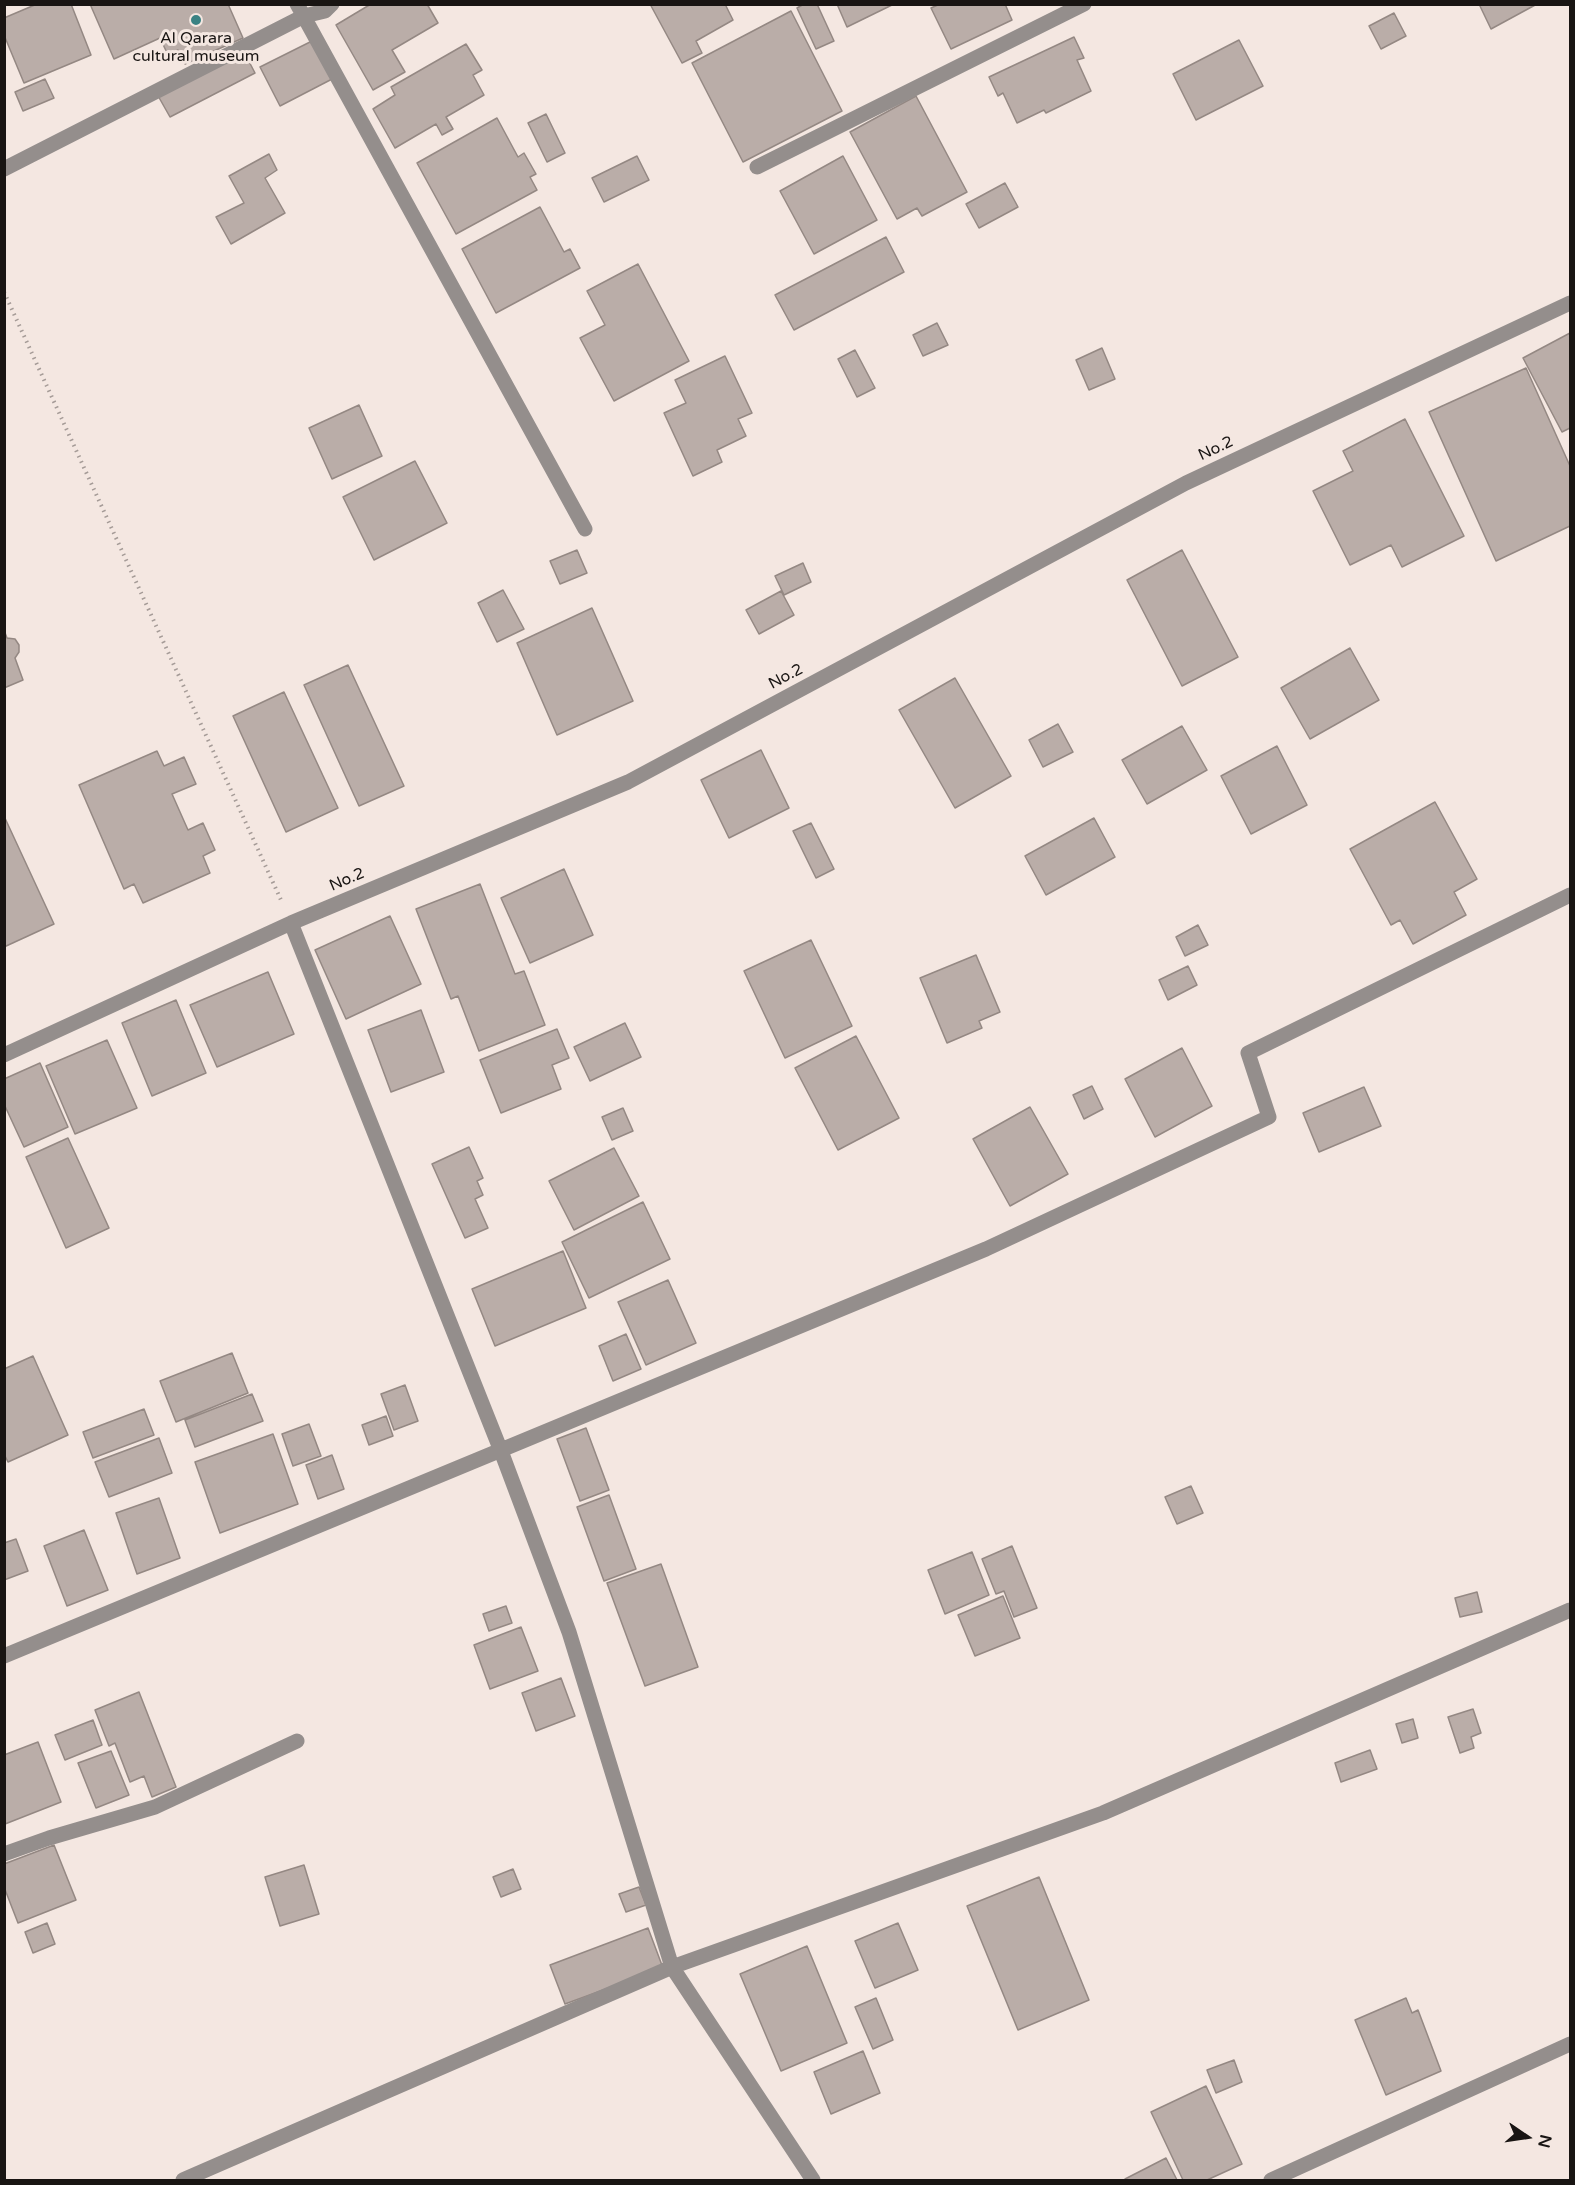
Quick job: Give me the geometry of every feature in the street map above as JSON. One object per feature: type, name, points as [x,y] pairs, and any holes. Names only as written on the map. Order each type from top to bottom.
[{"type":"street","points":[[4,169],[301,10],[325,11],[332,4]]},
{"type":"street","points":[[757,167],[1084,4]]},
{"type":"street","points":[[301,10],[585,530]]},
{"type":"street","name":"No.2","points":[[4,1055],[291,923],[628,782],[1186,483],[1570,303]]},
{"type":"street","points":[[4,1656],[986,1250],[1269,1117],[1248,1053],[1570,895]]},
{"type":"street","points":[[291,923],[501,1451],[568,1632],[672,1968],[813,2181]]},
{"type":"street","points":[[183,2181],[672,1968],[1103,1813],[1570,1610]]},
{"type":"street","points":[[4,1854],[49,1838],[155,1807],[297,1741]]},
{"type":"street","points":[[1271,2181],[1570,2044]]},
{"type":"path","points":[[4,292],[291,923]]},
{"type":"building","points":[[37,4],[71,4],[91,55],[24,83],[4,35],[4,18]]},
{"type":"building","points":[[90,4],[228,4],[243,38],[185,64],[178,50],[168,55],[160,38],[114,59]]},
{"type":"building","points":[[371,4],[427,4],[438,23],[392,50],[405,72],[373,90],[336,25]]},
{"type":"building","points":[[650,4],[725,4],[733,20],[696,41],[702,53],[682,63]]},
{"type":"building","points":[[804,4],[817,4],[834,41],[816,49],[797,8]]},
{"type":"building","points":[[837,4],[894,4],[847,27]]},
{"type":"building","points":[[940,4],[1005,4],[1012,20],[951,49],[931,8]]},
{"type":"building","points":[[1479,4],[1537,4],[1491,29]]},
{"type":"building","points":[[791,11],[842,111],[743,162],[692,63]]},
{"type":"building","points":[[1394,13],[1406,36],[1381,49],[1369,26]]},
{"type":"building","points":[[1074,37],[1084,58],[1077,60],[1091,91],[1046,113],[1044,110],[1017,123],[1003,93],[998,96],[989,77]]},
{"type":"building","points":[[316,39],[336,77],[280,106],[260,67]]},
{"type":"building","points":[[1239,40],[1263,86],[1196,120],[1173,74]]},
{"type":"building","points":[[466,44],[482,70],[473,75],[484,95],[446,117],[453,129],[442,135],[436,124],[395,148],[373,109],[395,95],[391,87]]},
{"type":"building","points":[[243,50],[255,73],[170,117],[157,94]]},
{"type":"building","points":[[45,79],[54,98],[23,111],[15,92]]},
{"type":"building","points":[[916,96],[967,192],[922,216],[917,208],[897,219],[850,132]]},
{"type":"building","points":[[546,114],[565,153],[547,162],[528,123]]},
{"type":"building","points":[[497,118],[518,157],[524,153],[536,174],[530,177],[537,190],[456,234],[417,163]]},
{"type":"building","points":[[269,154],[277,170],[265,178],[285,213],[231,244],[216,217],[244,203],[229,176]]},
{"type":"building","points":[[637,156],[649,180],[604,202],[592,178]]},
{"type":"building","points":[[843,156],[877,220],[814,254],[780,191]]},
{"type":"building","points":[[1005,183],[1018,207],[979,228],[966,204]]},
{"type":"building","points":[[540,207],[564,252],[570,249],[580,268],[496,313],[462,249]]},
{"type":"building","points":[[886,237],[904,272],[794,330],[775,295]]},
{"type":"building","points":[[638,264],[689,361],[614,401],[580,338],[605,325],[587,291]]},
{"type":"building","points":[[937,323],[948,345],[923,356],[913,335]]},
{"type":"building","points":[[1570,333],[1570,428],[1562,432],[1523,358]]},
{"type":"building","points":[[1102,348],[1115,379],[1089,390],[1076,360]]},
{"type":"building","points":[[855,350],[875,388],[857,397],[838,359]]},
{"type":"building","points":[[725,356],[752,413],[738,419],[746,436],[717,450],[722,462],[693,476],[664,413],[686,403],[675,380]]},
{"type":"building","points":[[1526,368],[1570,466],[1570,526],[1496,561],[1429,412]]},
{"type":"building","points":[[359,405],[382,456],[332,479],[309,428]]},
{"type":"building","points":[[1405,419],[1464,536],[1402,567],[1391,545],[1350,565],[1313,491],[1353,471],[1343,451]]},
{"type":"building","points":[[415,461],[447,523],[374,560],[343,497]]},
{"type":"building","points":[[577,550],[587,573],[560,584],[550,561]]},
{"type":"building","points":[[1182,550],[1238,657],[1182,686],[1127,580]]},
{"type":"building","points":[[803,563],[811,582],[784,595],[775,576]]},
{"type":"building","points":[[503,590],[524,629],[497,642],[478,603]]},
{"type":"building","points":[[781,591],[794,615],[759,634],[746,610]]},
{"type":"building","points":[[592,608],[633,701],[557,735],[517,643]]},
{"type":"building","points":[[4,630],[7,638],[15,639],[19,645],[19,652],[15,658],[23,680],[4,688]]},
{"type":"building","points":[[1350,648],[1379,700],[1310,739],[1281,688]]},
{"type":"building","points":[[348,665],[404,786],[359,806],[304,685]]},
{"type":"building","points":[[955,678],[1011,776],[955,808],[899,710]]},
{"type":"building","points":[[284,692],[338,808],[286,832],[233,716]]},
{"type":"building","points":[[1058,724],[1073,752],[1043,767],[1029,740]]},
{"type":"building","points":[[1182,726],[1207,770],[1147,804],[1122,760]]},
{"type":"building","points":[[1277,746],[1307,805],[1251,834],[1221,776]]},
{"type":"building","points":[[761,750],[789,808],[729,838],[701,780]]},
{"type":"building","points":[[157,751],[164,766],[184,757],[196,784],[172,794],[188,830],[203,823],[215,850],[203,856],[210,873],[143,903],[134,884],[124,889],[79,785]]},
{"type":"building","points":[[1435,802],[1477,879],[1454,892],[1466,915],[1413,944],[1400,920],[1391,925],[1350,849]]},
{"type":"building","points":[[4,816],[54,924],[4,947]]},
{"type":"building","points":[[1094,818],[1115,857],[1046,895],[1025,856]]},
{"type":"building","points":[[811,823],[834,869],[816,878],[793,831]]},
{"type":"building","points":[[564,869],[593,935],[530,963],[501,898]]},
{"type":"building","points":[[480,884],[515,974],[524,971],[545,1025],[479,1051],[458,996],[451,999],[416,909]]},
{"type":"building","points":[[390,916],[421,984],[346,1019],[315,950]]},
{"type":"building","points":[[1198,925],[1208,945],[1185,956],[1176,937]]},
{"type":"building","points":[[811,940],[852,1026],[785,1058],[744,971]]},
{"type":"building","points":[[976,955],[1000,1012],[979,1021],[982,1028],[947,1043],[920,978]]},
{"type":"building","points":[[1188,966],[1197,985],[1168,1000],[1159,980]]},
{"type":"building","points":[[268,972],[294,1034],[217,1067],[190,1005]]},
{"type":"building","points":[[176,1000],[206,1073],[152,1096],[122,1023]]},
{"type":"building","points":[[421,1010],[444,1072],[391,1092],[368,1030]]},
{"type":"building","points":[[625,1023],[641,1057],[590,1081],[574,1047]]},
{"type":"building","points":[[557,1029],[569,1058],[552,1065],[561,1089],[501,1113],[480,1060]]},
{"type":"building","points":[[856,1036],[899,1118],[838,1150],[795,1068]]},
{"type":"building","points":[[107,1040],[137,1108],[75,1134],[46,1066]]},
{"type":"building","points":[[1182,1048],[1212,1106],[1155,1137],[1125,1079]]},
{"type":"building","points":[[40,1063],[68,1127],[24,1147],[4,1104],[4,1079]]},
{"type":"building","points":[[1092,1086],[1103,1109],[1084,1119],[1073,1095]]},
{"type":"building","points":[[1364,1087],[1381,1126],[1319,1152],[1303,1113]]},
{"type":"building","points":[[1030,1107],[1068,1174],[1010,1206],[973,1139]]},
{"type":"building","points":[[623,1108],[633,1131],[612,1140],[602,1117]]},
{"type":"building","points":[[68,1138],[109,1228],[66,1248],[26,1157]]},
{"type":"building","points":[[469,1147],[483,1178],[477,1181],[483,1195],[475,1199],[488,1228],[465,1238],[432,1164]]},
{"type":"building","points":[[614,1148],[639,1196],[574,1230],[549,1181]]},
{"type":"building","points":[[643,1202],[670,1259],[589,1298],[562,1242]]},
{"type":"building","points":[[563,1251],[586,1308],[495,1346],[472,1289]]},
{"type":"building","points":[[668,1280],[696,1343],[646,1365],[618,1302]]},
{"type":"building","points":[[626,1334],[641,1369],[613,1381],[599,1346]]},
{"type":"building","points":[[232,1353],[248,1393],[176,1422],[160,1381]]},
{"type":"building","points":[[33,1356],[68,1435],[8,1462],[4,1454],[4,1369]]},
{"type":"building","points":[[405,1385],[418,1421],[394,1430],[381,1394]]},
{"type":"building","points":[[252,1394],[263,1421],[195,1447],[185,1420]]},
{"type":"building","points":[[144,1409],[154,1435],[93,1458],[83,1432]]},
{"type":"building","points":[[386,1416],[393,1436],[369,1445],[362,1425]]},
{"type":"building","points":[[309,1424],[321,1456],[293,1466],[282,1434]]},
{"type":"building","points":[[586,1428],[609,1490],[580,1501],[557,1439]]},
{"type":"building","points":[[273,1434],[298,1504],[220,1533],[195,1462]]},
{"type":"building","points":[[159,1438],[172,1473],[109,1497],[95,1462]]},
{"type":"building","points":[[332,1455],[344,1489],[318,1499],[306,1465]]},
{"type":"building","points":[[1191,1486],[1203,1513],[1177,1524],[1165,1497]]},
{"type":"building","points":[[609,1495],[636,1569],[604,1581],[577,1507]]},
{"type":"building","points":[[159,1498],[180,1558],[137,1574],[116,1513]]},
{"type":"building","points":[[84,1530],[108,1590],[67,1606],[44,1546]]},
{"type":"building","points":[[16,1539],[28,1571],[4,1580],[4,1543]]},
{"type":"building","points":[[1012,1546],[1037,1608],[1014,1617],[1004,1591],[996,1594],[982,1559]]},
{"type":"building","points":[[972,1552],[989,1595],[945,1614],[928,1570]]},
{"type":"building","points":[[661,1564],[698,1667],[645,1686],[607,1583]]},
{"type":"building","points":[[1477,1592],[1482,1612],[1460,1617],[1455,1598]]},
{"type":"building","points":[[1003,1596],[1020,1638],[975,1656],[958,1615]]},
{"type":"building","points":[[506,1606],[512,1623],[489,1631],[483,1614]]},
{"type":"building","points":[[521,1627],[538,1671],[490,1689],[474,1645]]},
{"type":"building","points":[[561,1678],[575,1716],[536,1731],[522,1693]]},
{"type":"building","points":[[139,1692],[176,1787],[152,1797],[144,1776],[130,1782],[115,1743],[109,1746],[95,1710]]},
{"type":"building","points":[[1473,1709],[1481,1733],[1471,1737],[1474,1748],[1460,1753],[1448,1717]]},
{"type":"building","points":[[1413,1719],[1418,1738],[1402,1743],[1396,1724]]},
{"type":"building","points":[[93,1720],[102,1745],[65,1760],[55,1735]]},
{"type":"building","points":[[38,1742],[61,1802],[5,1824],[4,1755]]},
{"type":"building","points":[[1370,1750],[1377,1769],[1341,1782],[1335,1763]]},
{"type":"building","points":[[111,1751],[129,1795],[96,1808],[78,1763]]},
{"type":"building","points":[[54,1845],[76,1900],[18,1923],[4,1887],[4,1864]]},
{"type":"building","points":[[304,1865],[319,1914],[280,1926],[265,1877]]},
{"type":"building","points":[[513,1869],[521,1889],[501,1897],[493,1877]]},
{"type":"building","points":[[1039,1877],[1089,2000],[1018,2030],[967,1906]]},
{"type":"building","points":[[639,1887],[646,1905],[626,1912],[619,1894]]},
{"type":"building","points":[[47,1923],[55,1944],[33,1953],[25,1932]]},
{"type":"building","points":[[898,1923],[918,1970],[875,1988],[855,1941]]},
{"type":"building","points":[[648,1928],[663,1968],[565,2004],[550,1965]]},
{"type":"building","points":[[807,1946],[847,2043],[781,2071],[740,1974]]},
{"type":"building","points":[[876,1998],[893,2040],[873,2049],[855,2007]]},
{"type":"building","points":[[1406,1998],[1412,2013],[1418,2010],[1441,2071],[1386,2095],[1355,2020]]},
{"type":"building","points":[[863,2051],[880,2093],[831,2114],[814,2072]]},
{"type":"building","points":[[1234,2060],[1242,2082],[1216,2093],[1207,2070]]},
{"type":"building","points":[[1206,2086],[1242,2164],[1207,2180],[1183,2180],[1151,2112]]},
{"type":"building","points":[[1166,2158],[1177,2180],[1125,2179]]},
{"type":"place","name":"Al Qarara cultural museum","points":[[196,20]]}]
